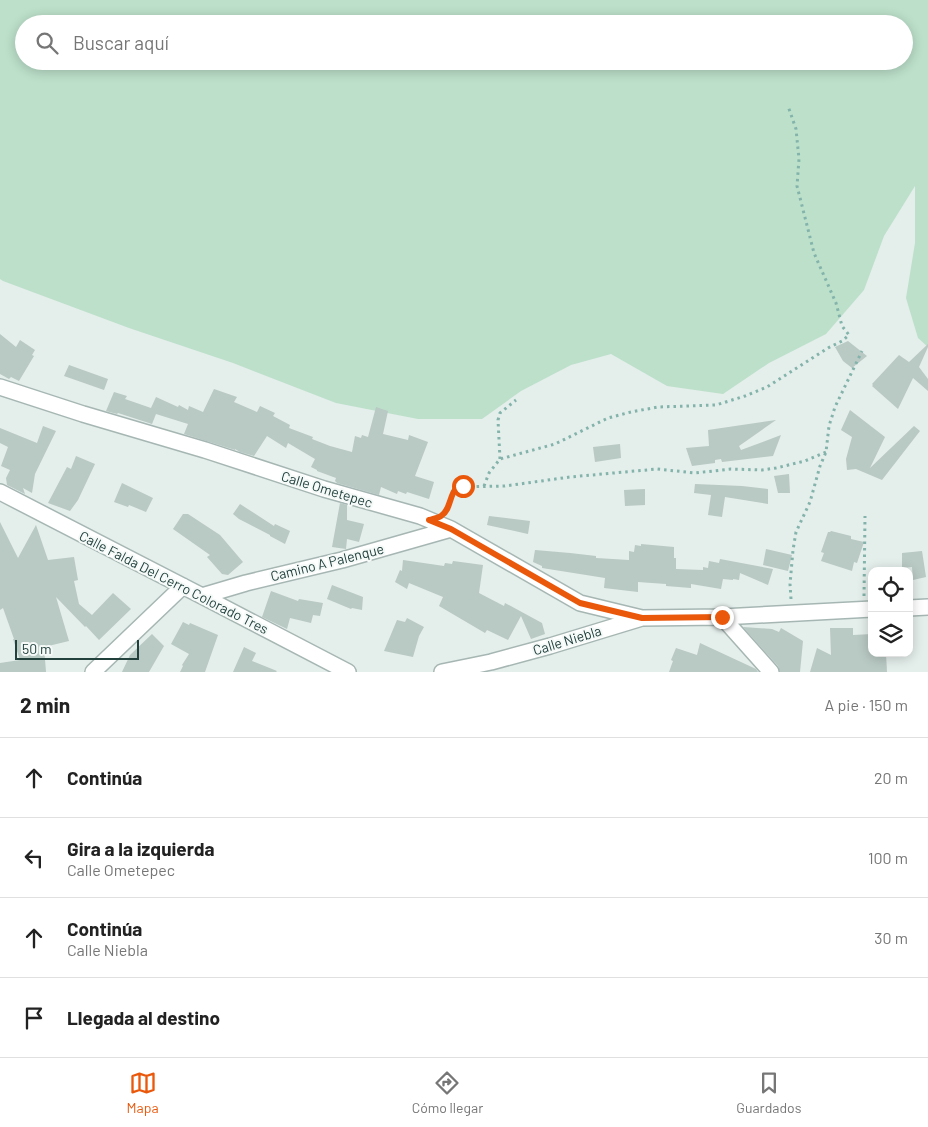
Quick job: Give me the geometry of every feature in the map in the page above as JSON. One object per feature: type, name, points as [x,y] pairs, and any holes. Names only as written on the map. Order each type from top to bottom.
[{"type":"street","name":"Calle Ometepec","points":[[0,387],[324,489],[420,516],[451,529],[580,603],[642,618]]},
{"type":"street","name":"Calle Falda Del Cerro Colorado Tres","points":[[0,492],[348,672]]},
{"type":"street","name":"Camino A Palenque","points":[[202,596],[246,583],[342,560],[451,529]]},
{"type":"street","points":[[93,672],[183,586]]},
{"type":"street","points":[[913,608],[928,607]]},
{"type":"street","name":"Calle Niebla","points":[[442,672],[500,660],[642,618],[722,617],[868,609]]},
{"type":"street","points":[[722,617],[771,672]]},
{"type":"path","points":[[484,486],[489,473],[500,459],[555,444],[608,418],[658,406],[716,405],[744,396],[767,387],[849,336],[842,326],[836,303],[814,254],[797,186],[799,159],[796,130],[788,106]]},
{"type":"path","points":[[792,614],[790,584],[796,532],[810,502],[826,452],[829,426],[835,407],[862,351]]},
{"type":"path","points":[[500,459],[498,420],[500,413],[516,400]]},
{"type":"path","points":[[429,520],[443,515],[448,509],[453,491],[457,487],[505,486],[580,476],[656,469],[695,473],[730,469],[762,470],[805,461],[826,452]]},
{"type":"path","points":[[866,516],[868,609]]},
{"type":"green space","points":[[0,0],[928,0],[928,347],[918,338],[906,298],[915,243],[915,186],[884,236],[864,290],[826,334],[769,363],[723,394],[667,386],[611,354],[571,365],[521,391],[482,419],[418,419],[336,403],[233,363],[129,328],[0,279]]},
{"type":"building","points":[[0,334],[16,347],[20,340],[35,350],[32,355],[34,356],[19,381],[11,377],[9,379],[0,374]]},
{"type":"building","points":[[848,341],[867,356],[852,368],[843,361],[835,347]]},
{"type":"building","points":[[928,344],[919,367],[928,379],[928,391],[913,378],[898,409],[872,384],[899,355],[909,362]]},
{"type":"building","points":[[69,365],[108,379],[104,390],[64,376]]},
{"type":"building","points":[[214,389],[237,397],[234,402],[257,412],[260,406],[275,413],[273,416],[290,425],[289,428],[313,437],[312,439],[352,452],[355,436],[361,438],[362,435],[368,437],[376,407],[388,411],[383,434],[408,440],[409,435],[428,442],[415,476],[434,482],[429,499],[407,492],[406,494],[398,491],[397,494],[381,487],[379,495],[337,483],[335,481],[336,478],[311,467],[315,459],[288,443],[286,448],[267,436],[254,456],[184,434],[188,424],[156,414],[152,424],[106,411],[114,392],[127,396],[125,399],[151,408],[156,397],[178,407],[179,405],[188,410],[189,406],[203,412]]},
{"type":"building","points":[[850,410],[885,437],[870,468],[914,426],[920,431],[882,480],[856,469],[847,470],[846,459],[852,437],[841,430]]},
{"type":"building","points":[[776,420],[739,446],[741,450],[781,435],[773,456],[722,462],[721,459],[715,460],[715,463],[692,466],[686,448],[709,446],[708,430]]},
{"type":"building","points":[[43,426],[56,431],[35,474],[32,493],[23,488],[25,494],[7,485],[6,478],[10,470],[1,466],[8,447],[0,443],[0,428],[37,443]]},
{"type":"building","points":[[620,444],[621,458],[595,462],[593,447]]},
{"type":"building","points":[[76,456],[95,464],[78,500],[70,511],[48,503],[67,467],[71,469]]},
{"type":"building","points":[[789,474],[790,493],[778,493],[774,476]]},
{"type":"building","points":[[122,483],[153,498],[146,512],[129,505],[128,507],[114,502]]},
{"type":"building","points":[[695,484],[768,489],[768,504],[725,497],[722,517],[708,515],[711,495],[694,493]]},
{"type":"building","points":[[645,489],[645,505],[625,506],[624,490]]},
{"type":"building","points":[[340,503],[347,505],[347,520],[364,524],[359,542],[347,539],[346,549],[332,547]]},
{"type":"building","points":[[240,504],[274,526],[275,524],[290,531],[285,544],[233,514]]},
{"type":"building","points":[[183,514],[188,514],[220,535],[243,562],[228,575],[222,574],[207,557],[210,555],[173,529]]},
{"type":"building","points":[[489,516],[530,521],[528,534],[487,525]]},
{"type":"building","points":[[0,522],[18,558],[36,525],[48,560],[74,557],[78,580],[74,581],[79,604],[92,615],[113,593],[131,609],[99,640],[56,597],[69,641],[44,647],[46,672],[0,672],[0,663],[20,660],[3,608],[0,610]]},
{"type":"building","points":[[828,532],[851,536],[851,539],[864,542],[857,563],[854,562],[852,571],[821,561],[824,553],[821,552]]},
{"type":"building","points":[[641,544],[674,547],[676,569],[703,570],[703,567],[708,568],[709,561],[719,563],[720,559],[773,569],[768,585],[740,573],[739,580],[723,579],[721,589],[691,584],[691,588],[638,582],[638,592],[604,588],[605,578],[542,568],[542,566],[533,562],[535,550],[596,556],[596,558],[629,560],[629,551],[634,552],[635,545],[641,546]]},
{"type":"building","points":[[766,549],[792,555],[788,571],[763,565]]},
{"type":"building","points":[[922,551],[926,577],[913,580],[913,567],[902,567],[902,553]]},
{"type":"building","points":[[403,560],[444,566],[445,563],[452,564],[453,561],[483,565],[479,593],[504,606],[505,603],[542,623],[545,634],[531,639],[521,616],[508,640],[487,630],[485,633],[439,606],[443,597],[409,583],[407,589],[395,582],[400,570],[402,571]]},
{"type":"building","points":[[332,585],[363,597],[362,610],[351,609],[327,599]]},
{"type":"building","points":[[271,591],[298,601],[299,599],[323,603],[320,616],[313,615],[311,623],[290,618],[287,629],[262,617]]},
{"type":"building","points":[[407,618],[424,627],[419,636],[413,657],[384,651],[397,620],[405,622]]},
{"type":"building","points":[[183,622],[218,635],[205,672],[180,672],[189,654],[171,644]]},
{"type":"building","points":[[743,627],[772,629],[779,632],[781,628],[803,641],[800,672],[780,672],[778,666]]},
{"type":"building","points":[[830,628],[853,628],[853,635],[868,634],[868,657],[886,657],[887,672],[810,672],[817,648],[831,655]]},
{"type":"building","points":[[152,634],[164,646],[149,672],[122,672],[130,655]]},
{"type":"building","points":[[700,643],[756,669],[758,672],[669,672],[676,648],[697,655]]},
{"type":"building","points":[[244,647],[256,653],[252,661],[277,671],[233,672]]},
{"type":"route","points":[[463,486],[457,487],[453,491],[448,509],[443,515],[429,520],[451,529],[580,603],[642,618],[722,617]]}]
